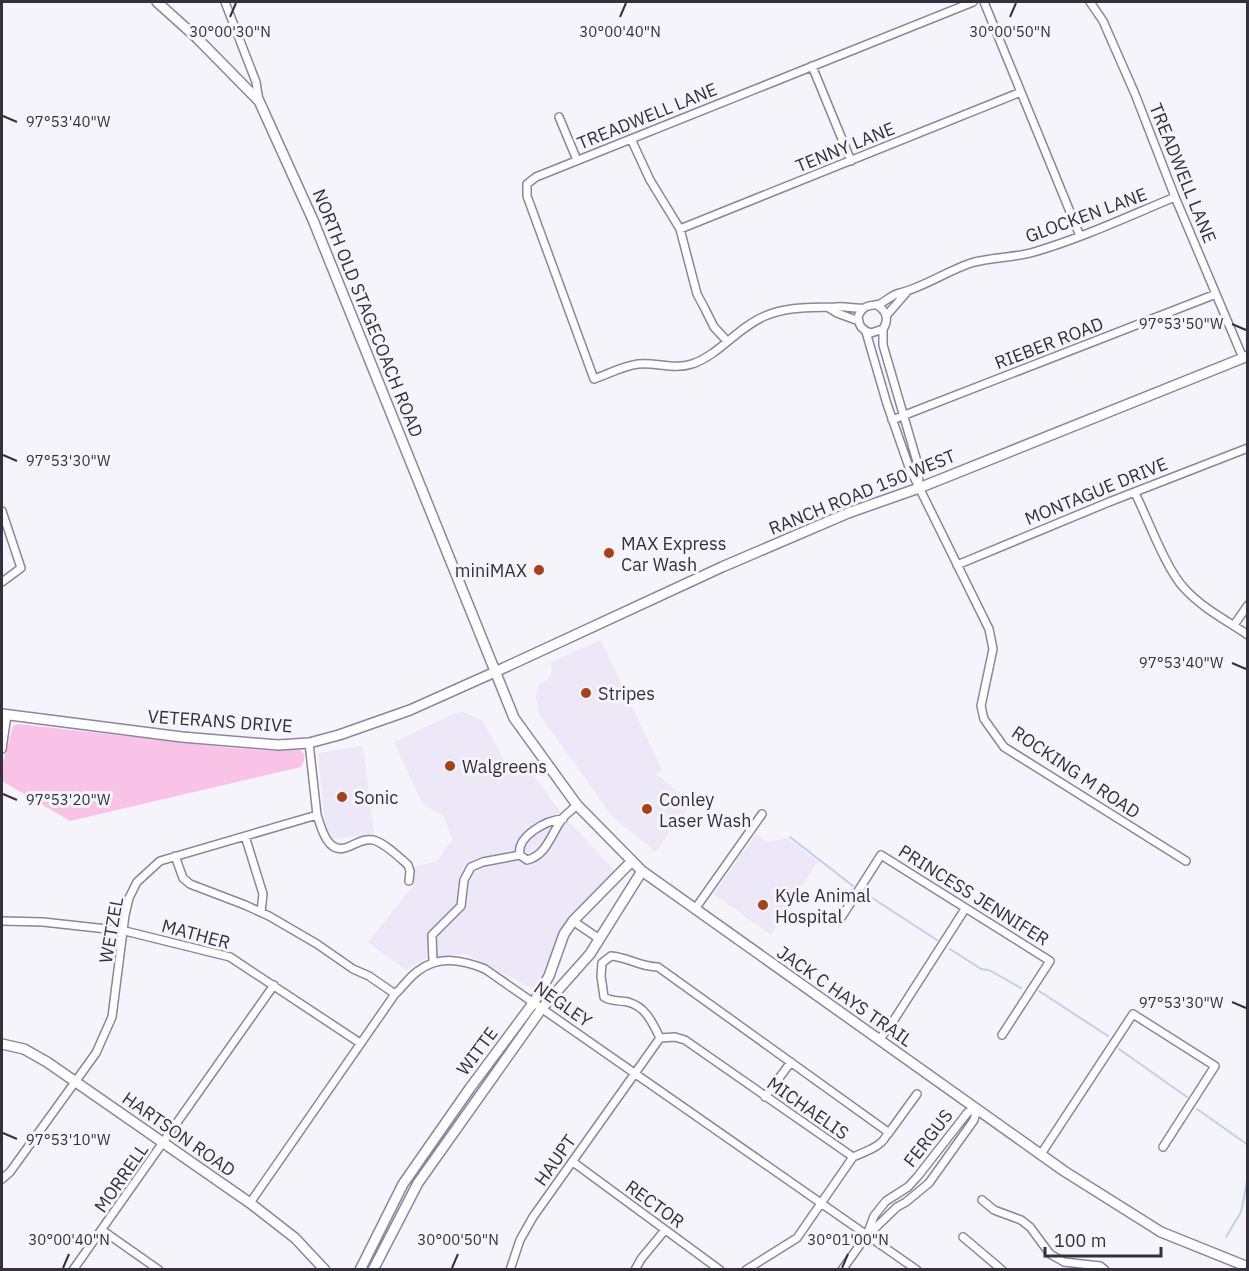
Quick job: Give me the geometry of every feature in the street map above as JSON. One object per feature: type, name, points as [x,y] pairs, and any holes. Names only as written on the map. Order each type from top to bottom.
[{"type":"main road","name":"NORTH OLD STAGECOACH ROAD","points":[[157,2],[197,38],[259,101],[313,220],[495,672]]},
{"type":"main road","name":"RANCH ROAD 150 WEST","points":[[495,672],[722,567],[848,513],[919,488],[1245,357]]},
{"type":"main road","name":"VETERANS DRIVE","points":[[4,714],[182,737],[278,745],[309,743],[410,710],[495,672]]},
{"type":"main road","name":"JACK C HAYS TRAIL","points":[[495,672],[514,718],[577,805],[642,871],[1096,1193],[1161,1232],[1248,1268]]},
{"type":"main road","name":"WITTE","points":[[373,1269],[418,1183],[538,1005],[564,934],[573,921],[631,862]]},
{"type":"main road","name":"WITTE","points":[[360,1269],[403,1184],[432,1142],[538,1005],[590,954],[642,871]]},
{"type":"main road","name":"HARTSON ROAD","points":[[2,1044],[24,1049],[250,1203],[295,1238],[325,1269]]},
{"type":"street","points":[[225,2],[256,82],[259,101]]},
{"type":"street","name":"TREADWELL LANE","points":[[727,341],[692,364],[677,367],[638,364],[594,379],[525,189],[530,180],[974,2]]},
{"type":"street","points":[[984,2],[1080,236]]},
{"type":"street","name":"TREADWELL LANE","points":[[1090,2],[1103,21],[1135,94],[1175,197],[1245,357]]},
{"type":"street","points":[[812,66],[851,161]]},
{"type":"street","name":"TENNY LANE","points":[[680,229],[1021,92]]},
{"type":"street","points":[[559,117],[577,160]]},
{"type":"street","points":[[631,139],[650,180],[680,229],[697,294],[714,327],[727,341],[753,322],[781,311],[805,307],[853,309],[877,305],[881,308],[887,321],[883,329],[883,345],[918,465],[919,488]]},
{"type":"street","name":"GLOCKEN LANE","points":[[877,305],[972,263],[1031,253],[1080,236],[1175,197]]},
{"type":"street","name":"GLOCKEN LANE","points":[[886,316],[906,293]]},
{"type":"street","name":"RIEBER ROAD","points":[[892,420],[1216,294]]},
{"type":"street","points":[[829,308],[859,321]]},
{"type":"street","points":[[864,308],[859,316],[860,326],[866,332],[875,333],[883,329]]},
{"type":"street","name":"ROCKING M ROAD","points":[[866,332],[892,420],[909,467],[989,629],[993,649],[981,706],[984,719],[1004,747],[1186,861]]},
{"type":"street","name":"MONTAGUE DRIVE","points":[[957,565],[1248,448]]},
{"type":"street","points":[[1135,493],[1168,564],[1182,586],[1200,604],[1248,635]]},
{"type":"street","points":[[2,512],[21,568],[2,582]]},
{"type":"street","points":[[1234,626],[1248,604]]},
{"type":"street","points":[[2,748],[4,714]]},
{"type":"street","points":[[309,743],[317,815],[325,838],[335,847],[344,849],[364,840],[379,842],[408,865],[409,881]]},
{"type":"street","points":[[563,819],[549,821],[523,840],[518,849],[520,855],[527,860],[535,858],[545,848],[563,819],[577,805]]},
{"type":"street","points":[[694,909],[762,814]]},
{"type":"street","name":"WETZEL","points":[[2,1179],[10,1172],[96,1053],[112,1017],[129,898],[137,882],[160,861],[317,815]]},
{"type":"street","points":[[245,836],[263,894],[261,912]]},
{"type":"street","points":[[250,1203],[395,994],[417,971],[434,962],[432,935],[461,906],[464,880],[471,867],[483,862],[520,855]]},
{"type":"street","name":"PRINCESS JENNIFER","points":[[839,921],[881,855],[1050,961],[1002,1035]]},
{"type":"street","points":[[175,856],[183,878],[190,884],[261,912],[317,944],[395,994]]},
{"type":"street","points":[[879,1040],[965,909]]},
{"type":"street","name":"MATHER","points":[[2,921],[43,922],[124,931],[230,957],[360,1042]]},
{"type":"street","points":[[573,921],[598,938]]},
{"type":"street","points":[[590,954],[602,963],[604,997],[629,1002],[649,1015],[660,1038]]},
{"type":"street","name":"MICHAELIS","points":[[602,963],[611,956],[622,956],[638,965],[658,967],[888,1134],[878,1146],[853,1157],[685,1041],[675,1037],[660,1038]]},
{"type":"street","name":"NEGLEY","points":[[434,962],[453,960],[469,962],[485,969],[917,1269]]},
{"type":"street","name":"MORRELL","points":[[74,1269],[274,985]]},
{"type":"street","points":[[1041,1154],[1133,1014],[1215,1066],[1163,1147]]},
{"type":"street","name":"HAUPT","points":[[510,1269],[520,1240],[533,1217],[660,1038]]},
{"type":"street","points":[[765,1097],[791,1062]]},
{"type":"street","points":[[888,1134],[917,1094]]},
{"type":"street","name":"FERGUS","points":[[867,1235],[874,1216],[886,1201],[913,1181],[968,1112],[977,1109]]},
{"type":"street","name":"FERGUS","points":[[842,1269],[867,1235],[897,1207],[929,1183],[974,1120],[977,1109]]},
{"type":"street","points":[[432,1142],[441,1150]]},
{"type":"street","points":[[746,1269],[797,1238],[853,1157]]},
{"type":"street","name":"RECTOR","points":[[573,1162],[720,1269]]},
{"type":"street","points":[[982,1200],[994,1210],[1021,1220],[1030,1227],[1050,1254],[1064,1262],[1100,1266],[1105,1269]]},
{"type":"street","points":[[389,1213],[400,1217]]},
{"type":"street","points":[[102,1230],[159,1269]]},
{"type":"street","points":[[635,1269],[665,1230]]},
{"type":"street","points":[[963,1237],[1002,1269]]},
{"type":"shaded area","points":[[601,640],[662,770],[656,774],[692,803],[655,852],[612,816],[539,714],[536,697],[539,684],[548,679],[552,672],[551,662]]},
{"type":"shaded area","points":[[464,712],[483,721],[508,767],[522,759],[561,813],[616,872],[571,917],[536,990],[466,954],[427,958],[406,970],[368,942],[414,885],[415,866],[436,862],[452,840],[444,817],[422,803],[394,742],[455,713]]},
{"type":"shaded area","points":[[18,724],[233,748],[274,751],[299,749],[304,754],[304,761],[301,767],[70,821],[2,781],[2,766],[13,726]]},
{"type":"shaded area","points":[[363,746],[374,834],[331,839],[325,822],[318,753]]},
{"type":"shaded area","points":[[756,834],[767,842],[787,838],[818,861],[771,935],[713,894]]},
{"type":"waterway","points":[[790,837],[853,886]]},
{"type":"waterway","points":[[866,894],[937,940]]},
{"type":"waterway","points":[[950,949],[981,969],[989,970],[1021,988]]},
{"type":"waterway","points":[[1039,991],[1108,1036]]},
{"type":"waterway","points":[[1119,1049],[1187,1097]]},
{"type":"waterway","points":[[1197,1109],[1248,1145]]},
{"type":"waterway","points":[[1226,1237],[1241,1212],[1248,1177]]},
{"type":"place","name":"MAX Express Car Wash","points":[[609,553]]},
{"type":"place","name":"miniMAX","points":[[539,570]]},
{"type":"place","name":"Stripes","points":[[586,693]]},
{"type":"place","name":"Walgreens","points":[[450,766]]},
{"type":"place","name":"Sonic","points":[[342,797]]},
{"type":"place","name":"Conley Laser Wash","points":[[647,809]]},
{"type":"place","name":"Kyle Animal Hospital","points":[[763,905]]}]
